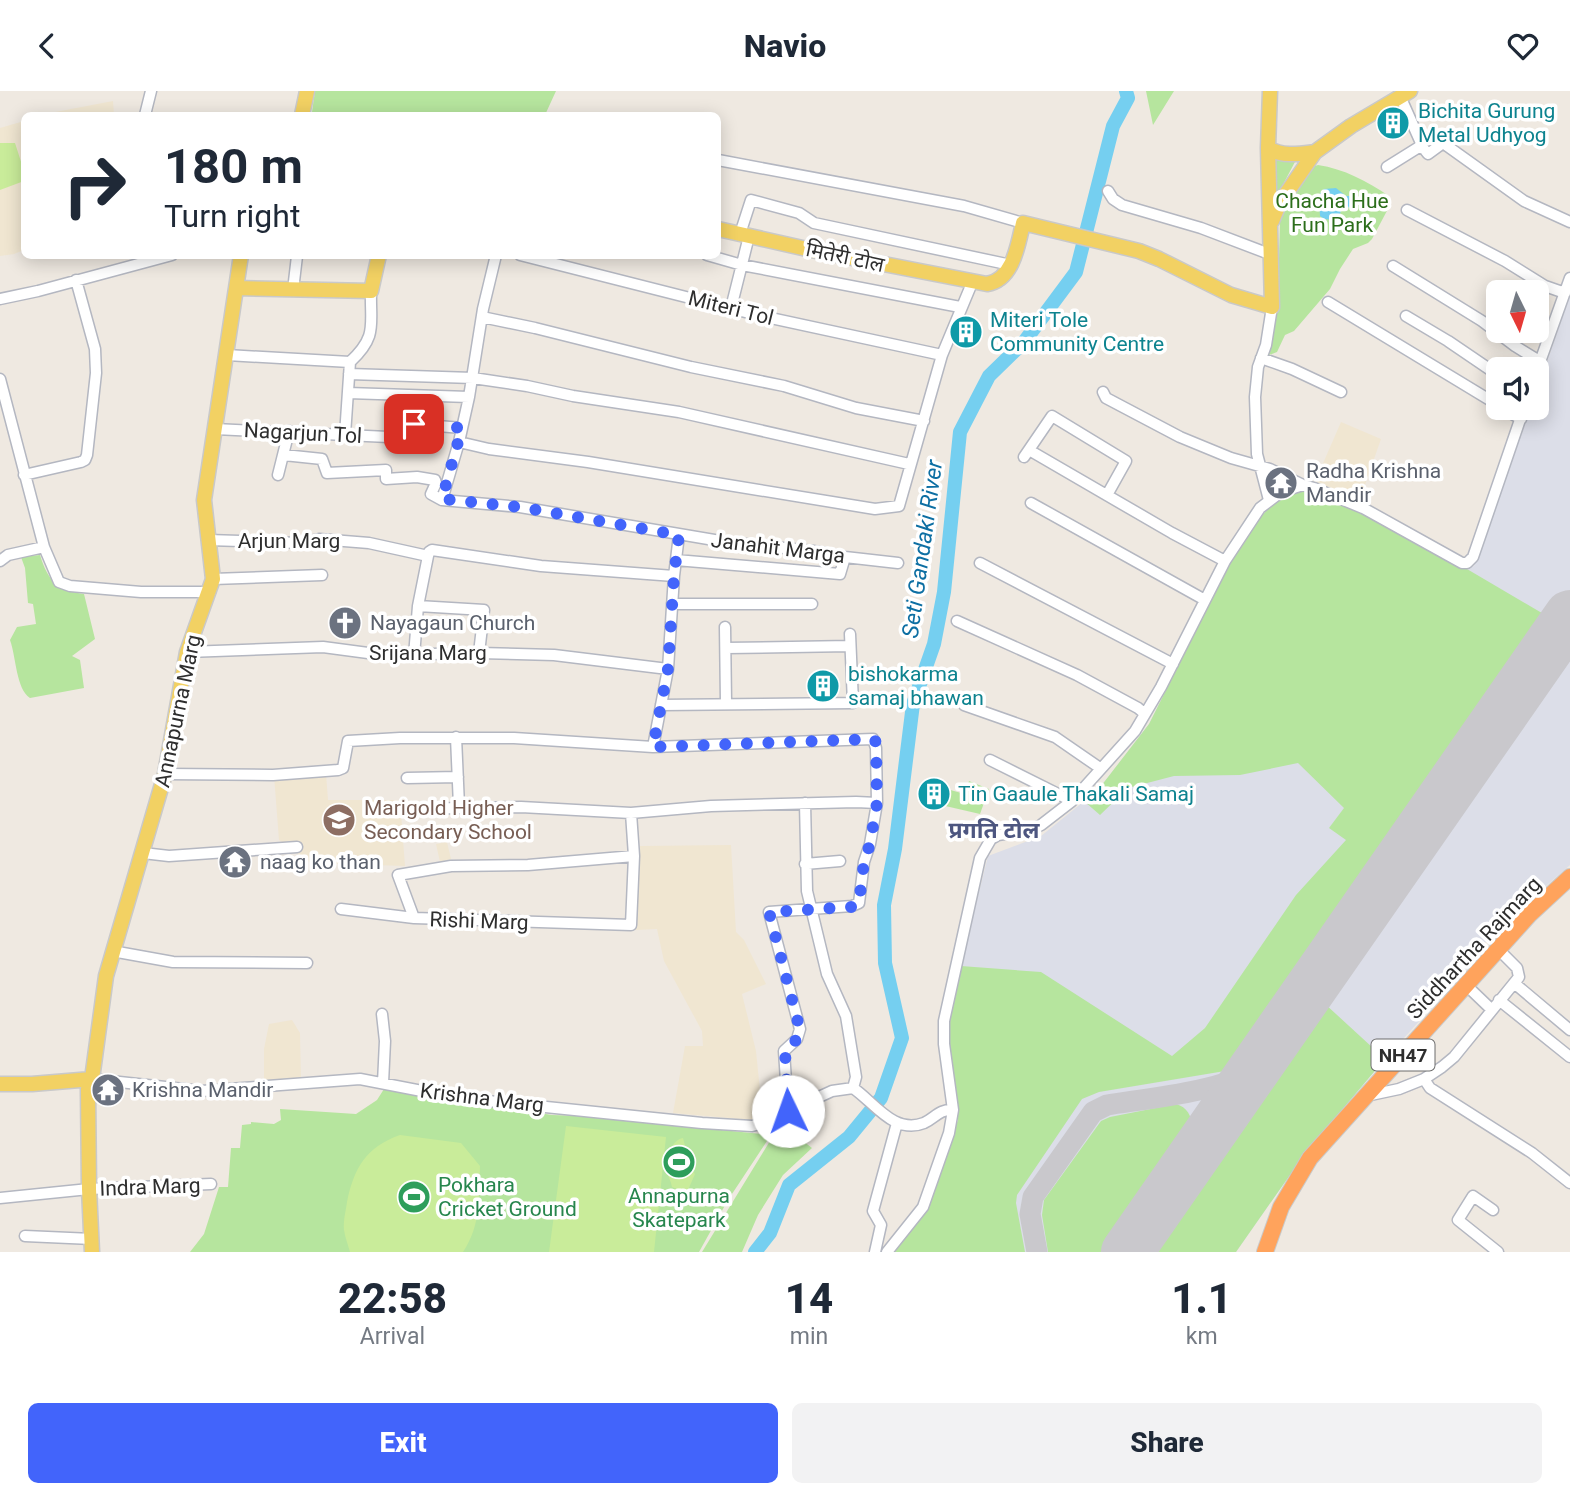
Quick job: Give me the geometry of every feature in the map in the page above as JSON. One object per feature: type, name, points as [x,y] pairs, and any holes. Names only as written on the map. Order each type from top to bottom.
[{"type":"highway","name":"Siddhartha Rajmarg","points":[[1265,1252],[1281,1207],[1304,1167],[1529,915],[1570,877]]},
{"type":"main road","points":[[303,112],[307,91]]},
{"type":"main road","points":[[972,283],[997,283],[1004,276],[1011,265],[1023,223],[1149,255],[1231,295],[1272,307],[1272,223],[1268,148],[1270,91]]},
{"type":"main road","points":[[1272,223],[1279,204],[1315,152],[1333,137],[1405,93]]},
{"type":"main road","points":[[1268,148],[1276,153],[1286,154],[1315,152]]},
{"type":"main road","name":"मितेरी टोल","points":[[721,230],[972,283]]},
{"type":"main road","name":"Annapurna Marg","points":[[93,1079],[106,976],[165,775],[187,652],[211,585],[204,500],[240,259]]},
{"type":"main road","points":[[236,288],[371,291],[378,259]]},
{"type":"main road","points":[[0,1083],[32,1084],[93,1079]]},
{"type":"main road","name":"Indra Marg","points":[[92,1245],[88,1089],[93,1079]]},
{"type":"street","points":[[146,112],[151,91]]},
{"type":"street","points":[[1387,167],[1419,147],[1421,143],[1405,93]]},
{"type":"street","points":[[1419,147],[1428,154],[1443,143],[1524,201],[1570,222]]},
{"type":"street","points":[[721,161],[964,206],[1023,223]]},
{"type":"street","points":[[1108,191],[1113,199],[1134,209],[1201,228],[1272,255]]},
{"type":"street","points":[[731,308],[742,265],[751,199],[799,213],[814,223],[1011,265]]},
{"type":"street","points":[[1407,210],[1505,261],[1545,286],[1565,293]]},
{"type":"street","points":[[0,299],[159,259]]},
{"type":"street","points":[[293,290],[297,259]]},
{"type":"street","points":[[284,455],[322,459],[327,473],[387,470],[386,479],[417,477],[435,480],[431,494],[442,499],[469,397],[495,259]]},
{"type":"street","name":"Miteri Tol","points":[[536,259],[731,308],[942,355]]},
{"type":"street","name":"मितेरी टोल","points":[[721,259],[960,307]]},
{"type":"street","points":[[1393,266],[1482,321],[1528,357]]},
{"type":"street","points":[[1543,357],[1570,278]]},
{"type":"street","points":[[24,475],[81,462],[87,455],[96,373],[95,349],[76,280]]},
{"type":"street","points":[[459,442],[875,509],[899,506],[942,355],[972,283]]},
{"type":"street","points":[[345,435],[350,368],[365,348],[370,334],[373,319],[371,291]]},
{"type":"street","points":[[1328,302],[1486,398]]},
{"type":"street","points":[[1269,500],[1260,466],[1255,397],[1272,307]]},
{"type":"street","points":[[1406,316],[1486,367]]},
{"type":"street","points":[[482,317],[691,367],[784,386],[856,408],[924,421]]},
{"type":"street","points":[[227,355],[473,378],[679,412],[909,464]]},
{"type":"street","points":[[1261,358],[1341,392]]},
{"type":"street","points":[[0,380],[44,547],[59,582],[69,586],[141,592],[322,575]]},
{"type":"street","points":[[1103,392],[1105,398],[1180,437],[1363,508],[1462,563],[1467,563],[1473,557],[1521,420]]},
{"type":"street","points":[[348,393],[469,397]]},
{"type":"street","points":[[1107,495],[1126,461],[1052,416],[1026,454],[1107,495],[1225,561]]},
{"type":"street","name":"Nagarjun Tol","points":[[215,429],[410,438],[414,424],[462,428]]},
{"type":"street","points":[[278,475],[289,431]]},
{"type":"street","points":[[887,1252],[923,1207],[949,1133],[953,1110],[944,1044],[944,1021],[980,858],[991,839],[998,835],[1031,830],[1072,801],[1135,731],[1173,664],[1225,561],[1261,508],[1269,500],[1303,485]]},
{"type":"street","name":"Janahit Marga","points":[[442,499],[520,507],[679,535],[898,563]]},
{"type":"street","points":[[1031,503],[1205,600]]},
{"type":"street","points":[[653,747],[668,669],[679,535]]},
{"type":"street","name":"Arjun Marg","points":[[208,540],[301,543],[319,539],[369,543],[428,557],[432,550],[518,564],[674,576]]},
{"type":"street","points":[[0,561],[8,555],[44,547]]},
{"type":"street","points":[[414,656],[418,606],[428,557]]},
{"type":"street","points":[[676,559],[840,574],[845,557]]},
{"type":"street","points":[[980,563],[1173,664]]},
{"type":"street","points":[[672,604],[812,604]]},
{"type":"street","points":[[418,606],[484,610],[479,653]]},
{"type":"street","points":[[957,621],[1077,675],[1145,714]]},
{"type":"street","points":[[725,627],[726,703]]},
{"type":"street","points":[[661,705],[853,703],[849,634]]},
{"type":"street","points":[[726,648],[850,646]]},
{"type":"street","name":"Srijana Marg","points":[[187,652],[323,647],[349,652],[414,656],[479,653],[554,655],[668,669]]},
{"type":"street","points":[[964,705],[1055,737],[1100,768]]},
{"type":"street","points":[[456,737],[459,806]]},
{"type":"street","points":[[165,775],[273,775],[332,771],[343,768],[348,741],[514,738],[653,747],[874,740],[877,803],[864,862],[859,903],[852,907],[769,912],[800,1030],[797,1039],[785,1051],[788,1111]]},
{"type":"street","points":[[990,760],[1072,801]]},
{"type":"street","points":[[407,778],[458,777]]},
{"type":"street","points":[[805,803],[807,891],[827,974],[846,1016],[856,1086],[885,1115],[897,1123],[922,1124],[944,1109],[953,1110]]},
{"type":"street","points":[[404,809],[521,807],[631,813],[711,806],[877,803]]},
{"type":"street","name":"Rishi Marg","points":[[631,813],[634,856],[631,925],[414,918],[398,875],[451,866],[528,865],[634,856]]},
{"type":"street","points":[[143,853],[169,856],[297,848]]},
{"type":"street","points":[[805,864],[840,861]]},
{"type":"street","points":[[341,909],[414,918]]},
{"type":"street","points":[[1366,1096],[1399,1089],[1424,1079],[1454,1057],[1519,977],[1517,968],[1498,949]]},
{"type":"street","points":[[112,951],[173,962],[307,963]]},
{"type":"street","points":[[1514,983],[1570,1030]]},
{"type":"street","points":[[1467,986],[1492,1010]]},
{"type":"street","points":[[1499,1000],[1570,1057]]},
{"type":"street","points":[[382,1014],[383,1083]]},
{"type":"street","name":"Krishna Marg","points":[[93,1079],[202,1091],[360,1079],[458,1098],[752,1126],[832,1091],[856,1086]]},
{"type":"street","points":[[1424,1079],[1430,1088],[1532,1153],[1570,1183]]},
{"type":"street","points":[[875,1252],[881,1225],[873,1211],[897,1123]]},
{"type":"street","name":"Indra Marg","points":[[89,1189],[211,1184]]},
{"type":"street","points":[[0,1198],[89,1189]]},
{"type":"street","points":[[1493,1210],[1473,1196],[1458,1220],[1498,1252]]},
{"type":"street","points":[[25,1236],[92,1245]]},
{"type":"shaded area","points":[[113,101],[114,112],[55,112]]},
{"type":"shaded area","points":[[21,122],[21,251],[0,256],[0,128]]},
{"type":"shaded area","points":[[1570,295],[1570,865],[1525,904],[1491,942],[1483,942],[1478,948],[1481,953],[1306,1152],[1236,1252],[891,1252],[925,1212],[958,1120],[947,1020],[988,856],[1041,836],[1098,790],[1149,724],[1232,559],[1245,545],[1260,518],[1281,499],[1416,539],[1463,569],[1474,566],[1527,420],[1549,420],[1549,357]]},
{"type":"shaded area","points":[[1341,422],[1381,439],[1360,499],[1314,484]]},
{"type":"shaded area","name":"Marigold Higher Secondary School","points":[[326,774],[328,800],[400,800],[405,866],[311,863],[279,840],[274,775]]},
{"type":"shaded area","points":[[447,842],[451,859],[440,862],[436,844]]},
{"type":"shaded area","points":[[731,845],[736,932],[744,940],[766,984],[742,994],[756,1051],[763,1121],[673,1113],[685,1046],[703,1046],[702,1031],[664,961],[657,929],[635,930],[640,846]]},
{"type":"shaded area","points":[[292,1020],[300,1033],[301,1080],[264,1084],[264,1049],[269,1024]]},
{"type":"green space","points":[[315,91],[556,91],[546,112],[312,112]]},
{"type":"green space","points":[[1146,91],[1174,91],[1153,125]]},
{"type":"green space","points":[[0,143],[15,143],[21,162],[21,182],[0,190]]},
{"type":"green space","points":[[1277,158],[1296,160],[1278,194],[1275,194],[1274,161]]},
{"type":"green space","name":"Chacha Hue Fun Park","points":[[1318,165],[1346,173],[1372,185],[1389,196],[1389,207],[1372,239],[1353,249],[1330,289],[1294,331],[1285,335],[1277,352],[1269,355],[1278,298],[1280,220],[1309,168]]},
{"type":"green space","points":[[1297,490],[1305,490],[1359,509],[1416,539],[1547,616],[1225,1071],[1099,1092],[1082,1099],[1017,1195],[1016,1203],[1025,1252],[891,1252],[925,1212],[958,1120],[947,1020],[961,966],[1041,972],[1172,1056],[1205,1028],[1296,895],[1346,840],[1329,828],[1344,808],[1298,763],[1240,775],[1174,776],[1128,788],[1100,815],[1085,802],[1098,790],[1149,724],[1232,559],[1257,522],[1277,502]]},
{"type":"green space","points":[[40,555],[46,572],[55,583],[67,590],[84,594],[95,639],[72,656],[80,660],[84,688],[30,698],[25,694],[19,680],[10,640],[17,627],[36,624],[33,604],[28,603],[25,568],[21,557]]},
{"type":"green space","points":[[969,781],[989,789],[980,814],[941,805],[943,788],[965,794]]},
{"type":"green space","points":[[1324,1003],[1385,1059],[1306,1152],[1236,1252],[1150,1252]]},
{"type":"green space","points":[[384,1089],[552,1115],[771,1135],[728,1200],[699,1252],[190,1252],[204,1234],[219,1187],[228,1187],[231,1148],[240,1148],[242,1125],[251,1122],[274,1124],[281,1120],[280,1109],[356,1114],[377,1100]]},
{"type":"green space","points":[[1176,1104],[1188,1112],[1192,1127],[1105,1252],[1048,1252],[1042,1215],[1044,1200],[1101,1121]]},
{"type":"green space","points":[[566,1126],[666,1137],[654,1252],[549,1252]]},
{"type":"green space","name":"Pokhara Cricket Ground","points":[[400,1135],[461,1143],[480,1166],[476,1221],[463,1252],[350,1252],[344,1223],[353,1179],[370,1153]]},
{"type":"green space","name":"Annapurna Skatepark","points":[[683,1138],[691,1169],[695,1174],[688,1190],[684,1192],[672,1187],[667,1173],[668,1156],[672,1146]]},
{"type":"green space","points":[[770,1141],[803,1141],[812,1148],[783,1175],[758,1215],[742,1252],[702,1252]]},
{"type":"water","points":[[1336,188],[1346,196],[1355,196],[1358,202],[1352,208],[1341,210],[1333,220],[1324,219],[1320,216],[1319,195],[1324,189]]},
{"type":"waterway","name":"Seti Gandaki River","points":[[755,1252],[770,1233],[789,1185],[849,1137],[881,1098],[902,1038],[885,963],[884,905],[895,849],[913,704],[934,644],[944,592],[960,432],[989,376],[1024,342],[1076,272],[1113,126],[1128,98],[1126,91]]},
{"type":"taxiway","points":[[1037,1252],[1030,1214],[1033,1197],[1093,1112],[1107,1105],[1204,1089],[1253,1070]]},
{"type":"runway","points":[[1127,1252],[1570,616]]},
{"type":"place","name":"Bichita Gurung Metal Udhyog","points":[[1393,123]]},
{"type":"place","name":"Miteri Tole Community Centre","points":[[966,332]]},
{"type":"place","name":"Radha Krishna Mandir","points":[[1281,483]]},
{"type":"place","name":"Nayagaun Church","points":[[345,623]]},
{"type":"place","name":"bishokarma samaj bhawan","points":[[823,686]]},
{"type":"place","name":"Tin Gaaule Thakali Samaj","points":[[934,794]]},
{"type":"place","name":"Marigold Higher Secondary School","points":[[339,820]]},
{"type":"place","name":"naag ko than","points":[[235,862]]},
{"type":"place","name":"Krishna Mandir","points":[[108,1090]]},
{"type":"place","name":"Annapurna Skatepark","points":[[679,1162]]},
{"type":"place","name":"Pokhara Cricket Ground","points":[[414,1197]]},
{"type":"district","name":"प्रगति टोल","points":[[994,830]]},
{"type":"route","points":[[414,424],[462,428],[442,499],[520,507],[679,535],[668,669],[653,747],[873,739],[876,742],[877,803],[864,862],[859,903],[852,907],[769,912],[800,1030],[797,1039],[785,1051],[788,1111]]}]
